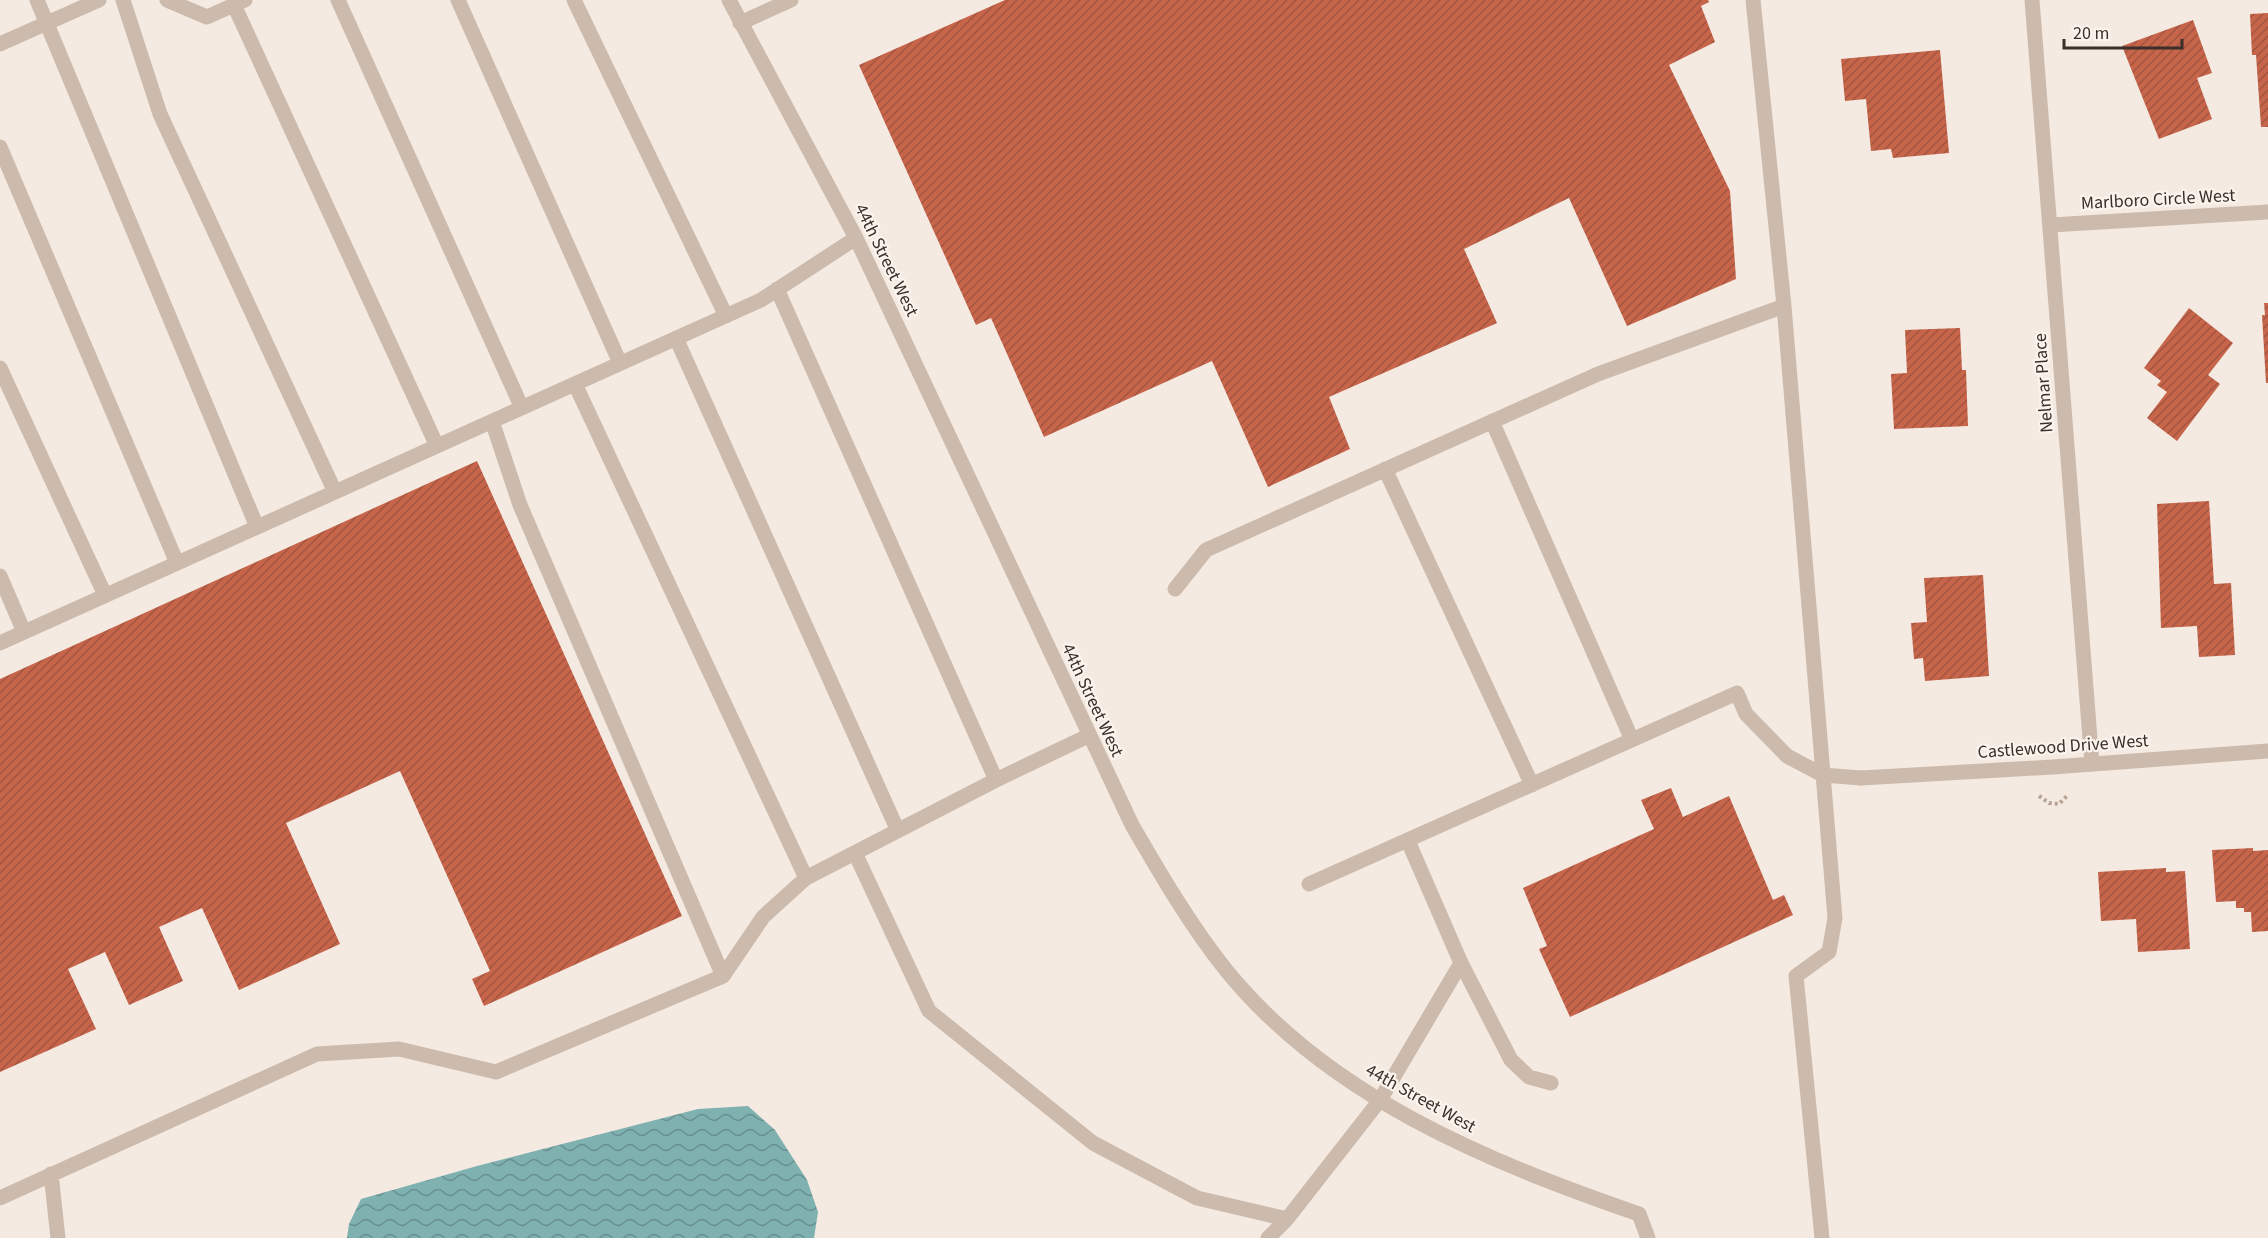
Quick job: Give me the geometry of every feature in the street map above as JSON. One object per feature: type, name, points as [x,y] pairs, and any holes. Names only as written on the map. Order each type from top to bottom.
[{"type":"street","points":[[37,0],[257,527]]},
{"type":"street","points":[[0,44],[99,0]]},
{"type":"street","points":[[123,0],[160,114],[335,492]]},
{"type":"street","points":[[167,0],[207,17],[239,2],[437,446]]},
{"type":"street","points":[[338,0],[522,408]]},
{"type":"street","points":[[458,0],[620,363]]},
{"type":"street","points":[[574,0],[726,316]]},
{"type":"street","name":"44th Street West","points":[[729,0],[856,238],[1088,736],[1132,825],[1171,892],[1227,971],[1281,1028],[1346,1078],[1380,1100],[1404,1115],[1550,1184],[1638,1214],[1648,1238]]},
{"type":"street","points":[[740,23],[791,0]]},
{"type":"street","points":[[1753,0],[1784,306],[1835,918],[1829,952],[1797,976],[1822,1238]]},
{"type":"street","name":"Nelmar Place","points":[[2032,0],[2092,764]]},
{"type":"street","points":[[0,147],[177,563]]},
{"type":"street","name":"Marlboro Circle West","points":[[2051,225],[2268,212]]},
{"type":"street","points":[[0,643],[761,300],[856,238]]},
{"type":"street","points":[[777,289],[996,780]]},
{"type":"street","points":[[1175,589],[1206,550],[1598,374],[1784,306]]},
{"type":"street","points":[[676,338],[898,831]]},
{"type":"street","points":[[0,368],[105,595]]},
{"type":"street","points":[[575,384],[806,878]]},
{"type":"street","points":[[492,421],[520,505],[723,976]]},
{"type":"street","points":[[1492,421],[1632,740]]},
{"type":"street","points":[[1385,469],[1532,785]]},
{"type":"street","points":[[0,576],[24,632]]},
{"type":"street","points":[[1309,884],[1737,693],[1746,714],[1787,756],[1824,775]]},
{"type":"street","points":[[0,1198],[317,1054],[399,1049],[496,1072],[723,976],[763,917],[806,878],[996,780],[1088,736]]},
{"type":"street","name":"Castlewood Drive West","points":[[1824,775],[1860,778],[2268,751]]},
{"type":"street","points":[[1408,841],[1461,963],[1511,1060],[1529,1077],[1551,1083]]},
{"type":"street","points":[[855,853],[930,1011],[1093,1143],[1197,1198],[1287,1219]]},
{"type":"street","points":[[1268,1238],[1287,1219],[1380,1100],[1461,963]]},
{"type":"street","points":[[51,1174],[58,1238]]},
{"type":"water","points":[[748,1106],[775,1130],[807,1180],[818,1212],[814,1238],[347,1238],[349,1224],[361,1199],[477,1166],[698,1109]]},
{"type":"building","points":[[1005,0],[1708,0],[1709,2],[1701,6],[1715,42],[1669,65],[1730,191],[1736,279],[1627,326],[1569,198],[1464,249],[1497,323],[1329,397],[1350,449],[1268,487],[1212,361],[1044,437],[991,318],[976,325],[859,65]]},
{"type":"building","points":[[2268,13],[2268,127],[2261,127],[2256,55],[2252,55],[2250,14]]},
{"type":"building","points":[[2193,20],[2212,73],[2197,78],[2212,119],[2159,139],[2122,46]]},
{"type":"building","points":[[1940,50],[1949,153],[1893,158],[1891,149],[1871,151],[1866,99],[1845,101],[1841,59]]},
{"type":"building","points":[[2264,303],[2268,303],[2268,383],[2266,383],[2262,315],[2265,315]]},
{"type":"building","points":[[2189,308],[2233,343],[2208,375],[2220,384],[2177,441],[2147,418],[2167,392],[2157,385],[2161,381],[2144,368]]},
{"type":"building","points":[[1960,328],[1962,370],[1966,370],[1968,426],[1894,429],[1891,374],[1907,373],[1905,330]]},
{"type":"building","points":[[477,461],[682,916],[484,1006],[472,979],[490,971],[400,771],[286,823],[340,944],[239,990],[202,908],[159,927],[183,981],[129,1005],[105,952],[68,969],[96,1029],[0,1072],[0,679]]},
{"type":"building","points":[[2209,501],[2214,584],[2231,583],[2235,655],[2199,657],[2197,626],[2161,628],[2157,504]]},
{"type":"building","points":[[1983,575],[1989,676],[1925,681],[1923,658],[1914,659],[1911,623],[1927,622],[1924,578]]},
{"type":"building","points":[[1671,788],[1683,817],[1729,796],[1773,900],[1784,895],[1793,915],[1570,1017],[1539,949],[1547,946],[1523,888],[1654,829],[1641,800]]},
{"type":"building","points":[[2253,848],[2253,851],[2268,850],[2268,931],[2252,932],[2251,912],[2244,912],[2244,908],[2236,908],[2236,901],[2216,902],[2212,850]]},
{"type":"building","points":[[2166,868],[2166,872],[2185,871],[2190,949],[2138,952],[2136,919],[2101,921],[2098,872]]}]
